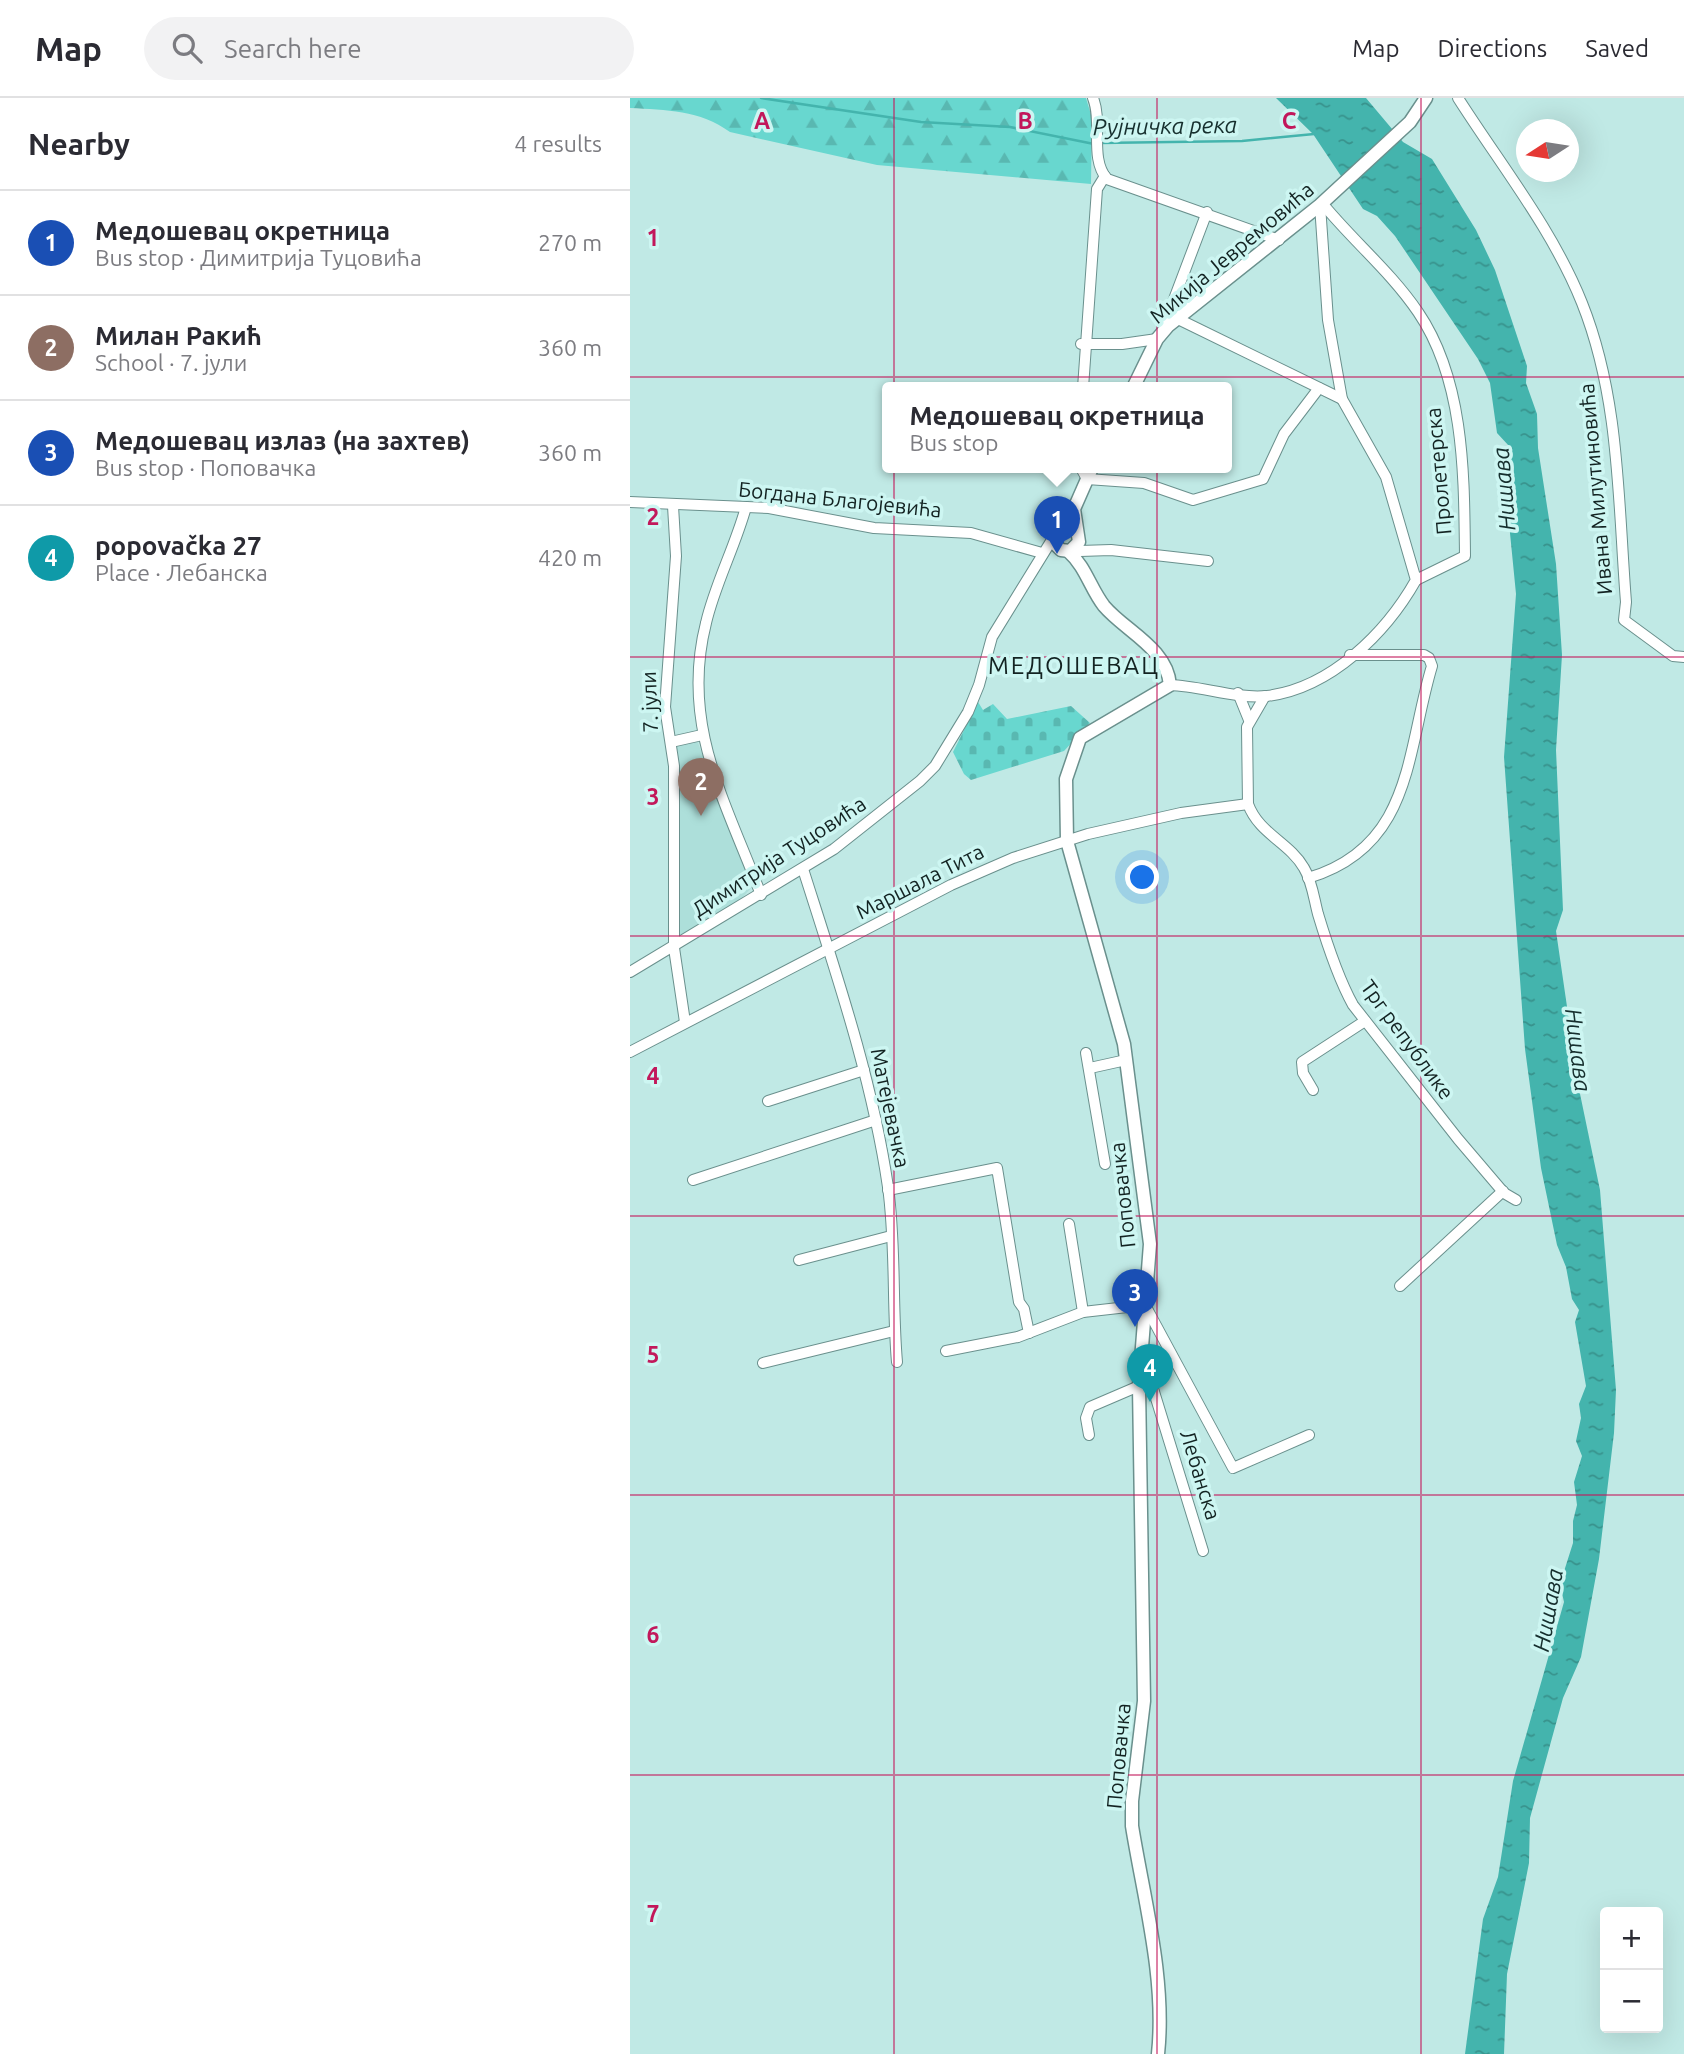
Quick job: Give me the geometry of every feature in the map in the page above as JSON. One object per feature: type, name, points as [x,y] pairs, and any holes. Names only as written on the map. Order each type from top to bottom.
[{"type":"street","points":[[1093,98],[1099,118],[1099,164],[1105,176],[1115,183],[1207,212],[1279,240]]},
{"type":"street","name":"Микија Јевремовића","points":[[1136,382],[1157,339],[1172,322],[1279,240],[1321,204],[1410,122],[1426,98]]},
{"type":"street","name":"Ивана Милутиновића","points":[[1458,98],[1572,279],[1599,354],[1611,412],[1626,602],[1623,620],[1673,656],[1684,657]]},
{"type":"street","points":[[1083,382],[1083,344],[1097,189],[1105,176]]},
{"type":"street","points":[[1087,473],[1074,509],[1062,525],[1063,550],[1105,607],[1163,663],[1170,685],[1265,696],[1308,685],[1350,655],[1392,619],[1416,580],[1386,477],[1342,399],[1328,320],[1321,204]]},
{"type":"street","name":"Пролетерска","points":[[1321,204],[1369,250],[1417,310],[1438,349],[1447,379],[1463,472],[1465,556],[1416,580]]},
{"type":"street","points":[[1207,212],[1168,315],[1172,322],[1342,399]]},
{"type":"street","points":[[1083,344],[1122,344],[1157,339]]},
{"type":"street","points":[[1092,473],[1144,483],[1193,500],[1263,479],[1284,434],[1319,388]]},
{"type":"street","name":"Богдана Благојевића","points":[[630,502],[673,506],[769,508],[874,528],[971,533],[1063,550],[1111,550],[1208,561]]},
{"type":"street","name":"7. јули","points":[[673,506],[676,556],[665,707],[674,766],[674,948],[685,1022]]},
{"type":"street","points":[[746,507],[705,626],[697,683],[702,735],[761,895]]},
{"type":"street","points":[[1063,550],[1080,538],[1074,509]]},
{"type":"street","points":[[1062,525],[1070,525],[1077,530]]},
{"type":"street","name":"Димитрија Туцовића","points":[[630,972],[803,869],[890,807],[935,766],[975,698],[992,637],[1020,595],[1063,550]]},
{"type":"street","points":[[1308,878],[1339,866],[1381,831],[1408,774],[1432,666],[1430,658],[1424,655],[1350,655]]},
{"type":"street","name":"Поповачка","points":[[1158,2054],[1161,2028],[1158,1990],[1132,1826],[1132,1801],[1144,1701],[1140,1382],[1150,1244],[1126,1060],[1097,942],[1067,841],[1066,779],[1080,738],[1170,685]]},
{"type":"street","points":[[1238,693],[1249,720],[1248,804]]},
{"type":"street","points":[[1249,720],[1265,696]]},
{"type":"street","points":[[671,742],[702,735]]},
{"type":"street","name":"Трг републике","points":[[1248,804],[1258,824],[1300,862],[1308,878],[1341,979],[1365,1021],[1458,1139],[1503,1191],[1516,1200]]},
{"type":"street","name":"Маршала Тита","points":[[630,1052],[976,873],[1067,841],[1181,813],[1248,804]]},
{"type":"street","name":"Матејевачка","points":[[803,869],[864,1070],[876,1120],[888,1189],[897,1363]]},
{"type":"street","points":[[1313,1090],[1303,1073],[1302,1062],[1365,1021]]},
{"type":"street","points":[[1086,1053],[1105,1164]]},
{"type":"street","points":[[1090,1068],[1126,1060]]},
{"type":"street","points":[[768,1101],[864,1070]]},
{"type":"street","points":[[693,1180],[876,1120]]},
{"type":"street","points":[[888,1189],[997,1168],[1019,1302],[1024,1309],[1029,1333]]},
{"type":"street","points":[[1400,1286],[1503,1191]]},
{"type":"street","points":[[1069,1224],[1083,1312]]},
{"type":"street","points":[[799,1261],[891,1236]]},
{"type":"street","points":[[946,1351],[1029,1333],[1083,1312],[1145,1305],[1233,1468],[1309,1435]]},
{"type":"street","points":[[763,1363],[894,1331]]},
{"type":"street","points":[[1089,1435],[1086,1418],[1090,1407],[1140,1382]]},
{"type":"street","name":"Лебанска","points":[[1140,1382],[1151,1382],[1203,1551]]},
{"type":"shaded area","points":[[697,740],[752,887],[742,898],[683,935],[678,933],[676,745]]},
{"type":"green space","points":[[630,98],[1086,98],[1092,118],[1091,184],[877,165],[730,132],[695,115],[630,108]]},
{"type":"green space","points":[[978,702],[983,710],[993,704],[1007,719],[1071,706],[1090,723],[1064,751],[971,780],[964,774],[953,752]]},
{"type":"water","points":[[1276,98],[1366,98],[1403,142],[1432,159],[1476,230],[1495,270],[1527,366],[1526,383],[1537,414],[1538,448],[1556,564],[1562,655],[1556,750],[1563,910],[1556,931],[1579,1089],[1600,1190],[1616,1390],[1614,1433],[1599,1559],[1581,1657],[1563,1698],[1530,1818],[1529,1863],[1507,1974],[1504,2054],[1465,2054],[1483,1919],[1498,1877],[1513,1781],[1564,1602],[1560,1584],[1573,1543],[1573,1521],[1577,1505],[1574,1482],[1582,1456],[1576,1441],[1581,1418],[1579,1404],[1586,1386],[1575,1322],[1579,1310],[1572,1299],[1566,1267],[1557,1245],[1541,1168],[1525,1049],[1504,757],[1516,594],[1509,523],[1512,483],[1503,461],[1509,446],[1497,433],[1490,383],[1478,359],[1395,236],[1377,216],[1363,209],[1313,134]]},
{"type":"waterway","name":"Рујничка река","points":[[761,98],[921,122],[1010,127],[1094,144]]},
{"type":"waterway","name":"Рујничка река","points":[[1100,143],[1242,141],[1314,134]]},
{"type":"place","name":"Медошевац окретница","points":[[1057,554]]},
{"type":"place","name":"Милан Ракић","points":[[701,816]]},
{"type":"place","name":"Медошевац излаз (на захтев)","points":[[1135,1327]]},
{"type":"place","name":"popovačka 27","points":[[1150,1402]]},
{"type":"district","name":"МЕДОШЕВАЦ","points":[[1074,666]]},
{"type":"water label","name":"Нишава","points":[[1504,489]]},
{"type":"water label","name":"Нишава","points":[[1578,1050]]},
{"type":"water label","name":"Нишава","points":[[1548,1610]]}]
